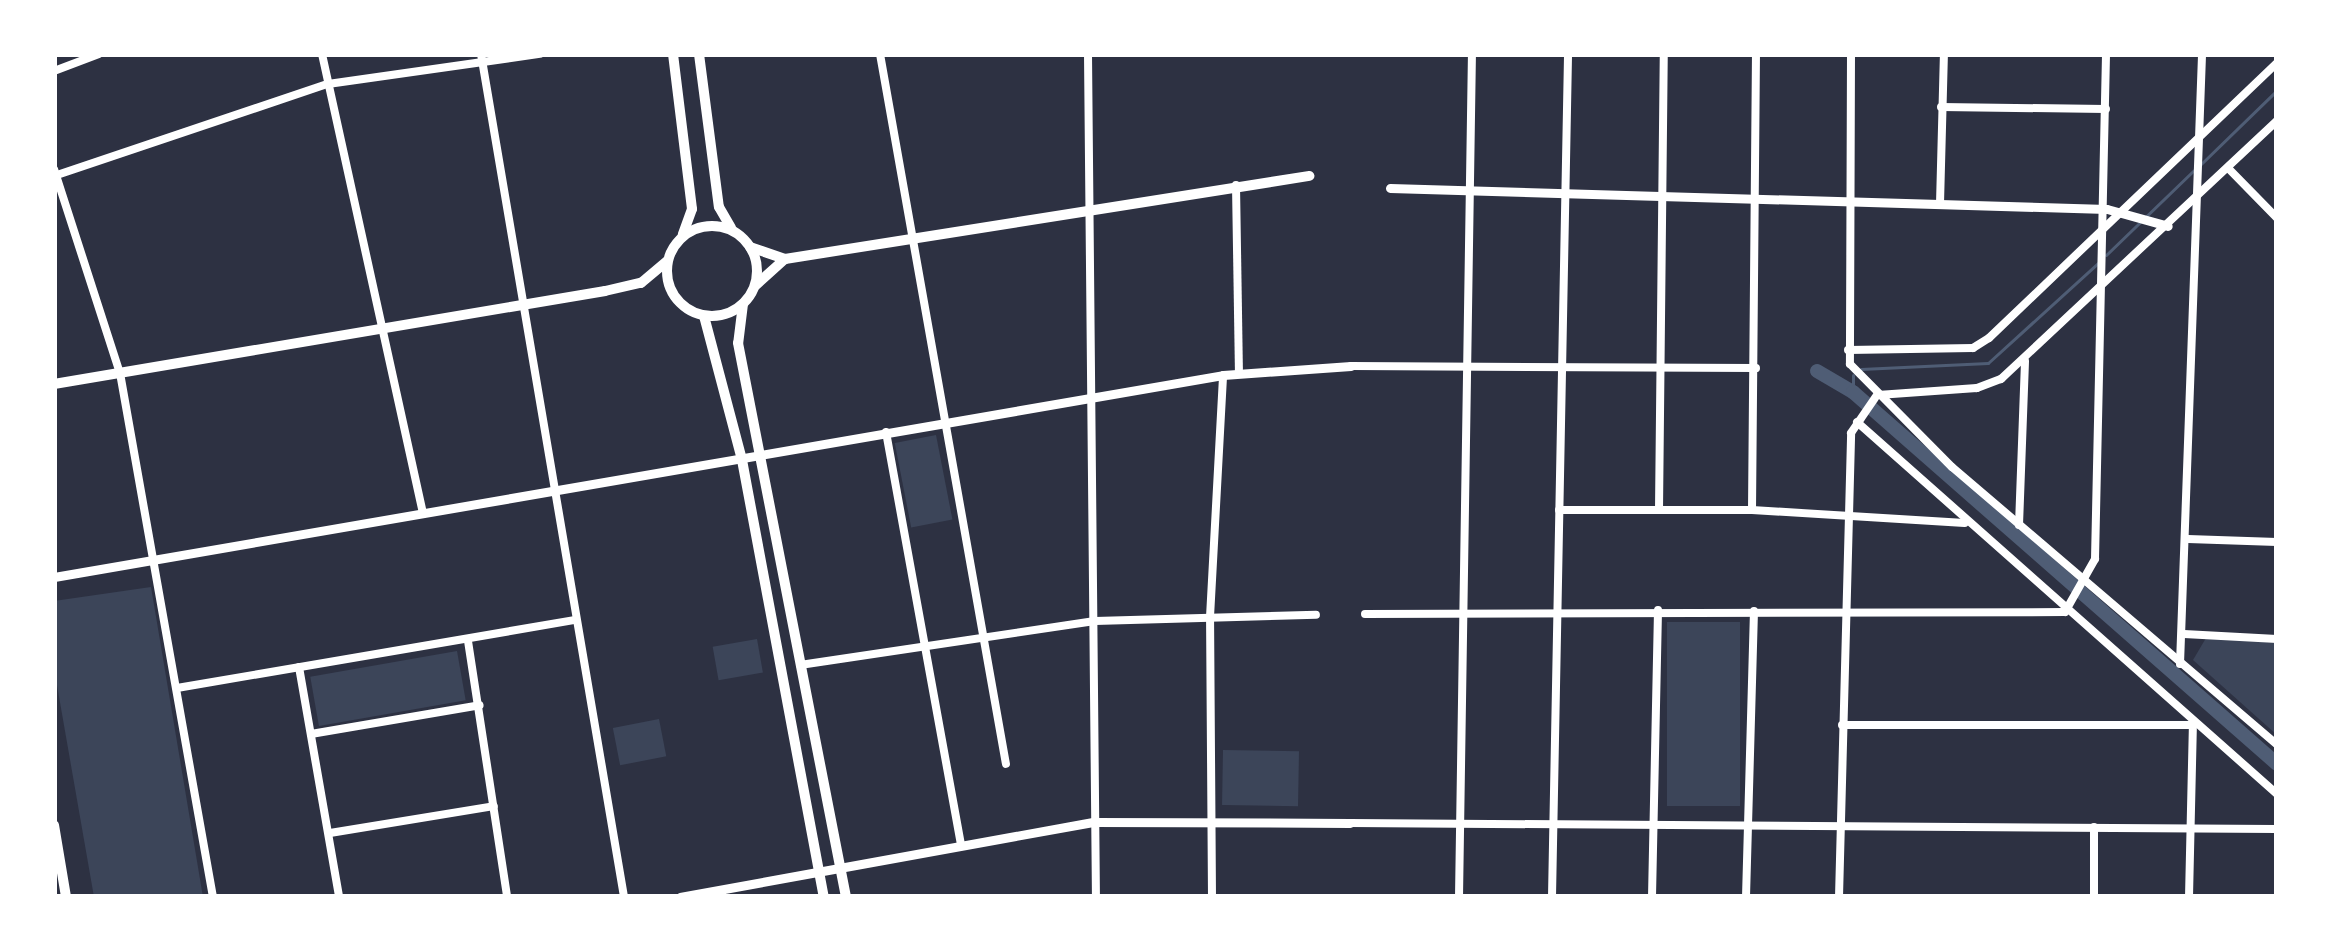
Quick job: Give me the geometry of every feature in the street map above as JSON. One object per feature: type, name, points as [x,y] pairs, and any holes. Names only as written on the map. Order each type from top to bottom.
[{"type":"main road","points":[[54,384],[641,283],[667,261],[692,209],[674,54]]},
{"type":"main road","points":[[699,54],[719,207],[733,231],[751,247],[785,260],[1088,207],[1309,176]]},
{"type":"main road","points":[[680,238],[706,226],[733,231]]},
{"type":"main road","points":[[751,247],[755,287]]},
{"type":"main road","points":[[785,260],[743,304],[738,344],[846,897]]},
{"type":"main road","points":[[667,261],[673,295]]},
{"type":"main road","points":[[641,283],[673,295],[704,316],[742,460],[824,897]]},
{"type":"main road","points":[[704,316],[743,304]]},
{"type":"main road","points":[[54,826],[66,897]]},
{"type":"street","points":[[54,71],[100,54]]},
{"type":"street","points":[[322,54],[387,328],[423,514]]},
{"type":"street","points":[[212,897],[120,373],[55,174],[328,84],[481,57],[540,54]]},
{"type":"street","points":[[880,54],[909,239],[1006,764]]},
{"type":"street","points":[[1088,54],[1096,897]]},
{"type":"street","points":[[1459,897],[1472,54]]},
{"type":"street","points":[[1552,897],[1568,54]]},
{"type":"street","points":[[1659,510],[1664,54]]},
{"type":"street","points":[[1752,510],[1761,199],[1756,54]]},
{"type":"street","points":[[1851,54],[1848,350],[1875,398],[2085,585],[2277,745]]},
{"type":"street","points":[[1940,204],[1944,54]]},
{"type":"street","points":[[2068,608],[2085,585],[2095,559],[2107,208],[2106,54]]},
{"type":"street","points":[[2180,665],[2202,54]]},
{"type":"street","points":[[481,57],[624,897]]},
{"type":"street","points":[[1848,350],[1973,348],[2106,229],[2277,63]]},
{"type":"street","points":[[1941,107],[2106,109]]},
{"type":"street","points":[[1839,897],[1844,612],[1860,418],[1875,398],[1977,388],[2025,359],[2277,121]]},
{"type":"street","points":[[2228,168],[2277,218]]},
{"type":"street","points":[[1236,185],[1239,374]]},
{"type":"street","points":[[1390,188],[2107,208],[2168,226]]},
{"type":"street","points":[[2019,525],[2025,359]]},
{"type":"street","points":[[54,577],[1223,375],[1351,367],[1756,368]]},
{"type":"street","points":[[1212,897],[1210,617],[1223,375]]},
{"type":"street","points":[[1860,418],[1968,523],[2277,794]]},
{"type":"street","points":[[886,432],[961,846]]},
{"type":"street","points":[[1559,510],[1752,510],[1968,523]]},
{"type":"street","points":[[2188,539],[2277,542]]},
{"type":"street","points":[[1365,614],[1558,608],[1844,612],[2068,608]]},
{"type":"street","points":[[1652,897],[1658,610]]},
{"type":"street","points":[[1746,897],[1754,611]]},
{"type":"street","points":[[800,665],[923,641],[1095,621],[1316,615]]},
{"type":"street","points":[[177,688],[575,620]]},
{"type":"street","points":[[2184,634],[2277,639]]},
{"type":"street","points":[[468,641],[507,897]]},
{"type":"street","points":[[299,667],[339,897]]},
{"type":"street","points":[[311,734],[480,705]]},
{"type":"street","points":[[1842,725],[2193,722]]},
{"type":"street","points":[[2189,897],[2193,722]]},
{"type":"street","points":[[330,833],[495,806]]},
{"type":"street","points":[[680,897],[1094,822],[1841,821],[2277,829]]},
{"type":"street","points":[[2094,827],[2095,897]]},
{"type":"shaded area","points":[[936,435],[952,519],[911,527],[895,443]]},
{"type":"shaded area","points":[[151,587],[203,897],[94,897],[54,668],[54,601]]},
{"type":"shaded area","points":[[1667,622],[1740,622],[1740,806],[1667,806]]},
{"type":"shaded area","points":[[2206,638],[2277,643],[2277,735],[2193,660]]},
{"type":"shaded area","points":[[757,639],[763,672],[719,680],[713,647]]},
{"type":"shaded area","points":[[457,651],[466,700],[319,726],[310,677]]},
{"type":"shaded area","points":[[659,719],[666,756],[620,765],[613,728]]},
{"type":"shaded area","points":[[1223,750],[1299,751],[1298,806],[1222,805]]},
{"type":"waterway","points":[[2201,164],[2277,90]]},
{"type":"waterway","points":[[2106,255],[2194,170]]},
{"type":"waterway","points":[[1861,369],[1988,363],[2099,262]]},
{"type":"waterway","points":[[1817,371],[1853,392],[2277,764]]},
{"type":"waterway","points":[[1853,375],[1853,392]]}]
